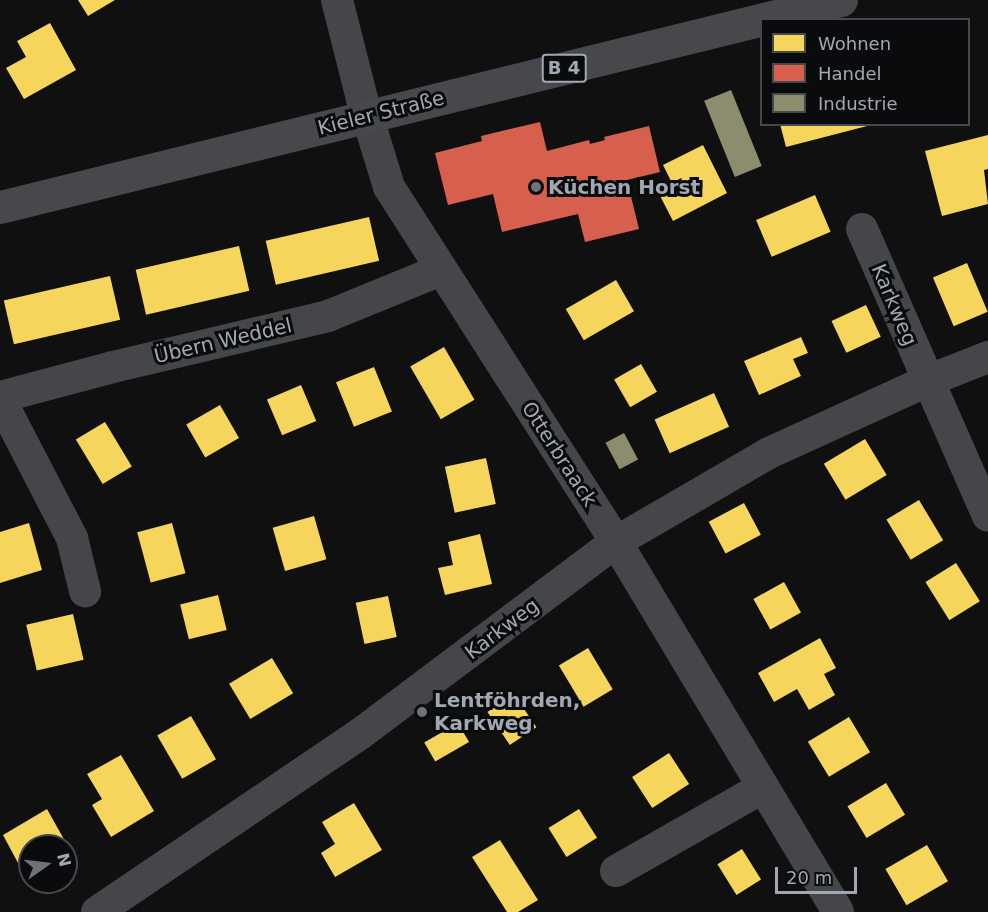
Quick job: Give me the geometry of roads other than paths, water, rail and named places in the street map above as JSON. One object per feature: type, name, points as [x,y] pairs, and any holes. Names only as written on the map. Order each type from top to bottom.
[{"type":"main road","name":"Kieler Straße","points":[[767,18],[841,0]]},
{"type":"main road","name":"Kieler Straße","points":[[0,207],[760,20]]},
{"type":"street","name":"Otterbraack","points":[[337,0],[367,116],[389,187],[616,542],[838,912]]},
{"type":"street","name":"Karkweg","points":[[862,229],[988,516]]},
{"type":"street","name":"Übern Weddel","points":[[85,591],[72,538],[0,398],[113,367],[328,316],[441,270]]},
{"type":"street","name":"Karkweg","points":[[97,912],[360,734],[616,542],[769,453],[927,381],[988,357]]},
{"type":"street","points":[[616,871],[762,788]]},
{"type":"place","name":"Küchen Horst","points":[[536,187]]},
{"type":"place","name":"Lentföhrden, Karkweg","points":[[422,712]]}]
